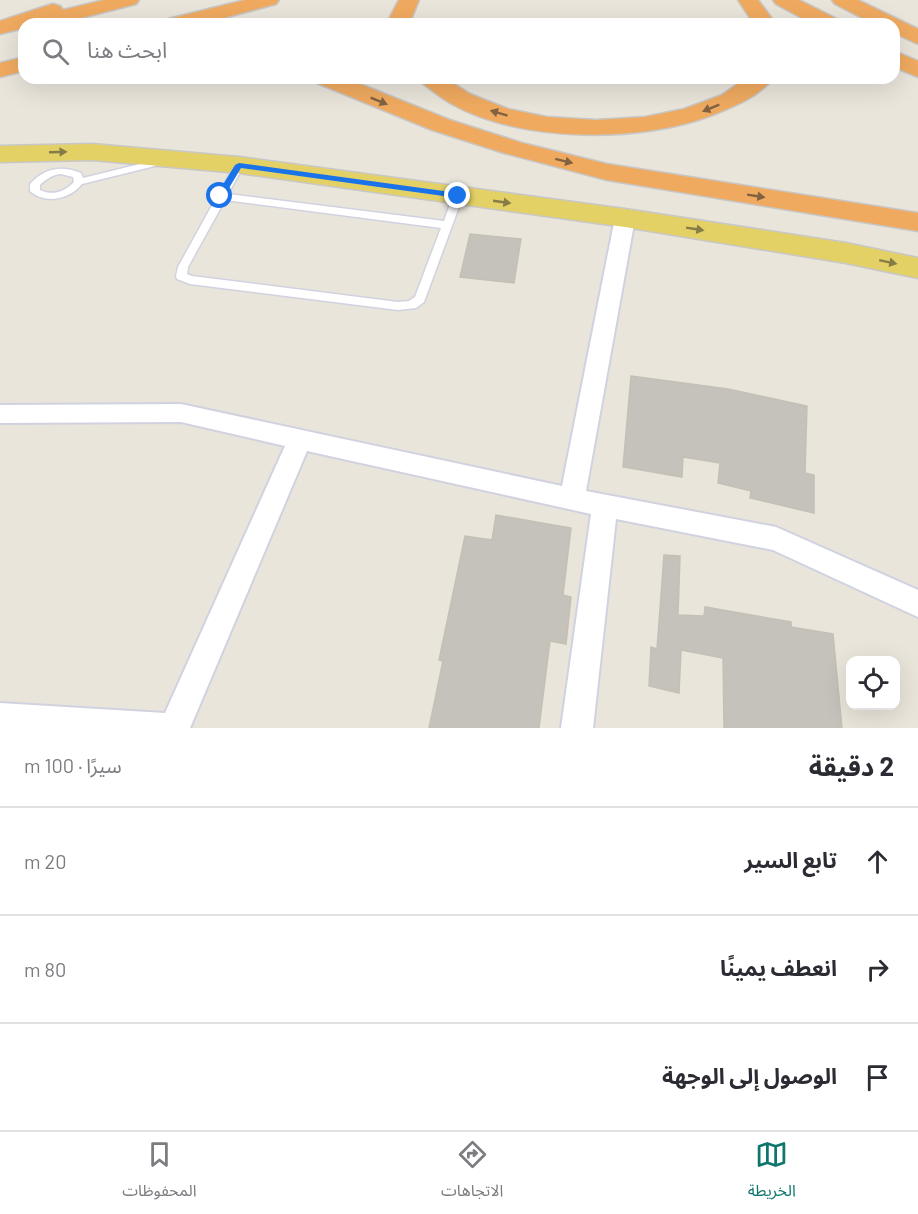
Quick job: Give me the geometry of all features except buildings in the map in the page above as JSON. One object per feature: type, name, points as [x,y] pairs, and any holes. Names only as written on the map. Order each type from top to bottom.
[{"type":"highway","points":[[33,18],[83,0]]},
{"type":"highway","points":[[56,18],[129,0]]},
{"type":"highway","points":[[199,18],[269,0]]},
{"type":"highway","points":[[401,18],[409,0]]},
{"type":"highway","points":[[748,0],[761,18]]},
{"type":"highway","points":[[783,0],[818,18]]},
{"type":"highway","points":[[842,0],[879,18]]},
{"type":"highway","points":[[0,30],[18,23]]},
{"type":"highway","points":[[0,30],[18,27]]},
{"type":"highway","points":[[900,28],[918,37]]},
{"type":"highway","points":[[900,61],[918,70]]},
{"type":"highway","points":[[0,70],[18,66]]},
{"type":"highway","points":[[0,80],[18,76]]},
{"type":"highway","points":[[340,84],[441,125],[513,148],[607,172],[918,222]]},
{"type":"highway","points":[[439,84],[486,109],[521,120],[608,128],[648,126],[681,119],[742,94],[754,84]]},
{"type":"main road","points":[[0,154],[92,152],[239,165],[625,218],[846,253],[918,268]]},
{"type":"street","points":[[572,499],[625,218]]},
{"type":"street","points":[[0,414],[181,413],[605,506],[776,539],[918,604]]},
{"type":"street","points":[[174,728],[300,439]]},
{"type":"street","points":[[577,728],[605,506]]},
{"type":"street","points":[[0,718],[164,728]]},
{"type":"lane","points":[[80,182],[174,159]]},
{"type":"lane","points":[[239,165],[220,196],[183,267],[181,276],[190,280],[398,306],[412,305],[420,299],[458,196]]},
{"type":"lane","points":[[220,196],[447,225]]},
{"type":"route","points":[[220,196],[239,165],[458,196]]}]
